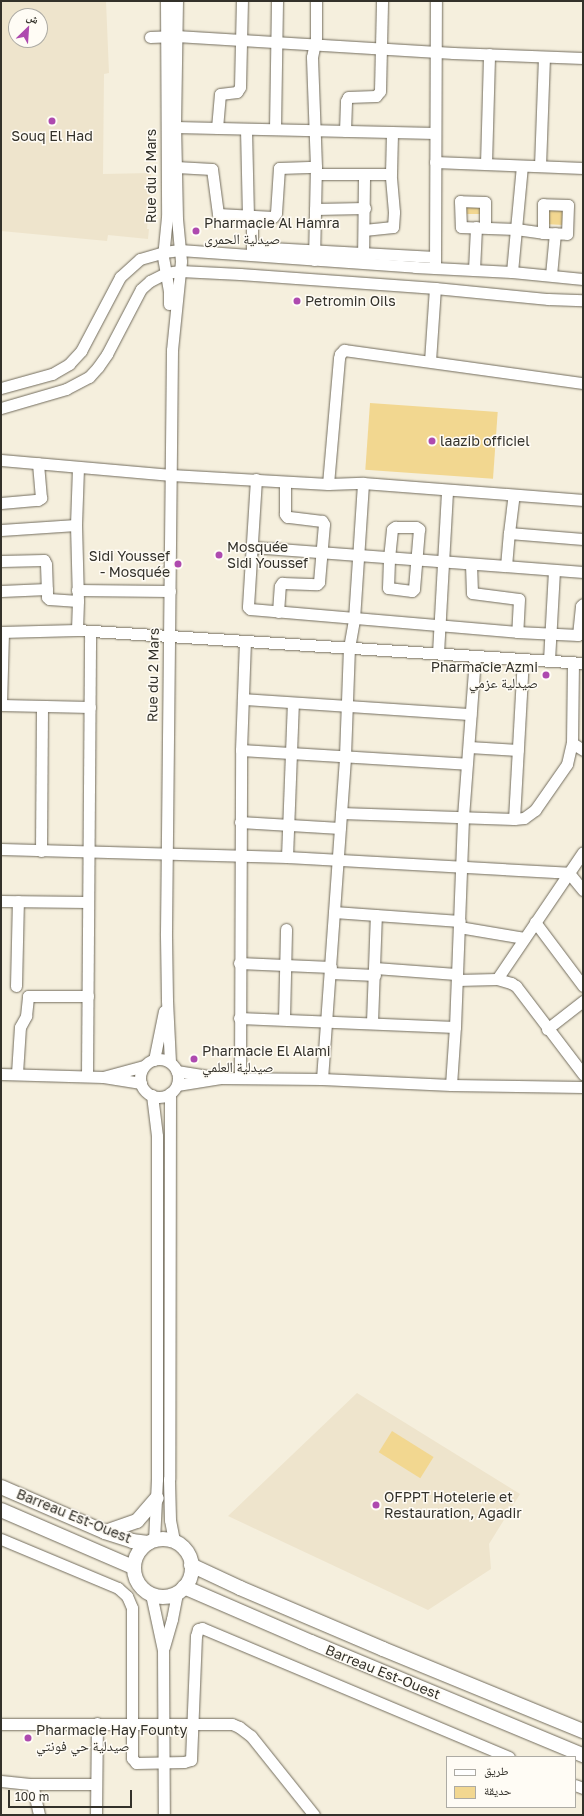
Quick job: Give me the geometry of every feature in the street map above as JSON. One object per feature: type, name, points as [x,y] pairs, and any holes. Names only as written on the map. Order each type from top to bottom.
[{"type":"main road","name":"Barreau Est-Ouest","points":[[1,1487],[105,1532],[126,1539],[151,1541]]},
{"type":"main road","points":[[105,1532],[137,1521],[157,1498]]},
{"type":"main road","name":"Barreau Est-Ouest","points":[[1,1510],[134,1567]]},
{"type":"main road","points":[[165,1539],[174,1541],[186,1551],[191,1565],[189,1580],[181,1590],[160,1596],[151,1594],[138,1583],[134,1567],[137,1553],[151,1541],[165,1539]]},
{"type":"main road","name":"Barreau Est-Ouest","points":[[191,1565],[240,1588],[383,1649],[583,1731]]},
{"type":"main road","name":"Barreau Est-Ouest","points":[[181,1590],[311,1642],[583,1755]]},
{"type":"street","name":"Rue du 2 Mars","points":[[166,1],[171,37],[177,229],[180,250],[180,271],[172,350],[167,854],[166,1000],[174,1067]]},
{"type":"street","name":"Rue du 2 Mars","points":[[172,350],[169,328],[169,290],[164,252],[168,211],[171,37],[177,1]]},
{"type":"street","points":[[217,128],[220,94],[237,92],[240,89],[242,1]]},
{"type":"street","points":[[275,129],[277,1]]},
{"type":"street","points":[[314,255],[316,171],[312,57],[315,45],[316,1]]},
{"type":"street","points":[[345,131],[346,101],[348,97],[376,96],[379,93],[382,48],[382,1]]},
{"type":"street","points":[[435,263],[436,1]]},
{"type":"street","points":[[150,37],[242,40],[583,58]]},
{"type":"street","points":[[486,164],[489,54]]},
{"type":"street","points":[[540,166],[544,57]]},
{"type":"street","points":[[175,127],[435,133]]},
{"type":"street","points":[[246,129],[252,252]]},
{"type":"street","points":[[364,230],[393,226],[394,212],[391,174],[392,132]]},
{"type":"street","points":[[435,162],[583,168]]},
{"type":"street","points":[[512,272],[522,166]]},
{"type":"street","points":[[176,167],[212,169],[217,214],[273,217],[276,214],[278,172],[281,167],[316,171],[391,174]]},
{"type":"street","points":[[363,259],[365,208],[364,174]]},
{"type":"street","points":[[474,270],[480,227],[485,202],[460,201],[461,227],[480,227],[516,229],[543,233],[567,234],[568,206],[543,204],[543,233]]},
{"type":"street","points":[[315,209],[365,208]]},
{"type":"street","points":[[551,275],[555,233]]},
{"type":"street","points":[[1,388],[52,374],[69,364],[81,351],[115,284],[123,272],[140,259],[164,252],[180,250],[314,255],[435,263],[474,270],[551,275],[583,279]]},
{"type":"street","points":[[1,408],[66,389],[89,376],[108,354],[141,289],[150,281],[166,273],[180,271],[435,288],[548,299],[583,300]]},
{"type":"street","points":[[430,361],[435,288]]},
{"type":"street","points":[[328,484],[340,354],[346,350],[583,383]]},
{"type":"street","points":[[1,460],[171,475],[328,484],[363,483],[583,500]]},
{"type":"street","points":[[1,503],[40,500],[42,497],[38,463]]},
{"type":"street","points":[[77,630],[76,526],[78,467]]},
{"type":"street","points":[[256,479],[248,607],[250,609],[440,626],[580,635],[581,606],[583,604]]},
{"type":"street","points":[[278,612],[280,586],[282,583],[318,583],[323,552],[324,522],[285,516],[285,482]]},
{"type":"street","points":[[322,1079],[331,970],[336,860],[340,828],[345,756],[349,648],[354,619],[357,555],[363,483]]},
{"type":"street","points":[[438,653],[447,490]]},
{"type":"street","points":[[506,566],[514,495]]},
{"type":"street","points":[[1,530],[76,526]]},
{"type":"street","points":[[393,527],[416,527],[419,529],[414,589],[412,591],[388,588],[389,558],[393,527]]},
{"type":"street","points":[[510,533],[583,538]]},
{"type":"street","points":[[252,547],[583,572]]},
{"type":"street","points":[[1,561],[44,560],[46,564],[47,596],[51,600],[77,595],[170,591]]},
{"type":"street","points":[[471,564],[472,593],[519,599],[517,632]]},
{"type":"street","points":[[549,660],[554,570]]},
{"type":"street","points":[[1,591],[47,589]]},
{"type":"street","points":[[90,707],[1,705],[2,632],[77,630],[578,663],[572,743],[567,764],[535,810],[524,818],[514,819],[341,813]]},
{"type":"street","points":[[87,1076],[88,902],[90,852],[90,632]]},
{"type":"street","points":[[240,1078],[239,963],[242,855],[240,822],[241,750],[246,641]]},
{"type":"street","points":[[451,1085],[455,1027],[463,817],[476,656]]},
{"type":"street","points":[[514,819],[523,659]]},
{"type":"street","points":[[243,699],[471,714]]},
{"type":"street","points":[[287,857],[287,825],[293,702]]},
{"type":"street","points":[[41,851],[42,706]]},
{"type":"street","points":[[572,743],[583,750]]},
{"type":"street","points":[[469,747],[518,750]]},
{"type":"street","points":[[241,750],[467,764]]},
{"type":"street","points":[[240,822],[340,828]]},
{"type":"street","points":[[1,849],[242,855],[569,873],[583,890]]},
{"type":"street","points":[[497,980],[583,852]]},
{"type":"street","points":[[1,901],[88,902]]},
{"type":"street","points":[[16,986],[18,901]]},
{"type":"street","points":[[334,912],[459,924],[524,938]]},
{"type":"street","points":[[372,1022],[376,915]]},
{"type":"street","points":[[535,922],[583,986]]},
{"type":"street","points":[[284,1019],[286,929]]},
{"type":"street","points":[[239,963],[286,964],[331,970],[456,977],[511,982],[521,991],[547,1029],[583,1074]]},
{"type":"street","points":[[17,1073],[20,1027],[26,1016],[28,996],[88,996]]},
{"type":"street","name":"Rue du 2 Mars","points":[[154,1060],[166,1000]]},
{"type":"street","points":[[547,1029],[583,1001]]},
{"type":"street","points":[[239,1018],[327,1020],[455,1027]]},
{"type":"street","points":[[104,1076],[144,1066],[154,1060],[163,1059],[174,1067],[220,1078],[322,1079],[451,1085],[583,1087]]},
{"type":"street","points":[[144,1066],[141,1075],[142,1083],[145,1090],[152,1095],[164,1096],[174,1089],[220,1078]]},
{"type":"street","points":[[174,1067],[178,1078],[174,1089],[169,1478],[170,1520],[174,1541]]},
{"type":"street","points":[[1,1074],[17,1073],[104,1076],[142,1083]]},
{"type":"street","points":[[151,1541],[157,1498],[157,1136],[152,1095]]},
{"type":"street","points":[[1,1539],[118,1588],[127,1596],[132,1608],[131,1724],[132,1752],[134,1761],[139,1763],[162,1763],[188,1762],[191,1760],[196,1636],[198,1629],[202,1628],[507,1756]]},
{"type":"street","points":[[163,1650],[181,1590]]},
{"type":"street","points":[[151,1594],[163,1650],[162,1763],[164,1815]]},
{"type":"street","points":[[96,1815],[97,1723]]},
{"type":"street","points":[[1,1724],[232,1724],[245,1730],[274,1763],[314,1815]]},
{"type":"street","points":[[1,1781],[32,1784],[96,1784]]},
{"type":"street","points":[[32,1784],[39,1815]]},
{"type":"shaded area","name":"Souq El Had","points":[[1,1],[106,1],[109,73],[104,74],[103,174],[151,173],[151,181],[148,181],[147,194],[150,195],[147,229],[149,229],[148,239],[108,235],[107,241],[1,231]]},
{"type":"shaded area","name":"OFPPT Hotelerie et Restauration, Agadir","points":[[357,1393],[520,1494],[489,1544],[491,1569],[428,1610],[228,1516]]},
{"type":"green space","points":[[463,202],[483,202],[483,214],[463,214]]},
{"type":"green space","points":[[544,206],[565,207],[564,225],[543,224]]},
{"type":"green space","name":"laazib officiel","points":[[370,403],[498,412],[493,479],[365,470]]},
{"type":"green space","points":[[392,1431],[434,1457],[420,1478],[379,1452]]},
{"type":"place","name":"Souq El Had","points":[[52,121]]},
{"type":"place","name":"Pharmacie Al Hamra صيدلية الحمرى","points":[[196,231]]},
{"type":"place","name":"Petromin Oils","points":[[297,301]]},
{"type":"place","name":"laazib officiel","points":[[432,441]]},
{"type":"place","name":"Mosquée Sidi Youssef","points":[[219,555]]},
{"type":"place","name":"Sidi Youssef - Mosquée","points":[[178,564]]},
{"type":"place","name":"Pharmacie Azmi صيدلية عزمي","points":[[546,675]]},
{"type":"place","name":"Pharmacie El Alami صيدلية العلمي","points":[[194,1059]]},
{"type":"place","name":"OFPPT Hotelerie et Restauration, Agadir","points":[[376,1505]]},
{"type":"place","name":"Pharmacie Hay Founty صيدلية حي فونتي","points":[[28,1738]]}]
